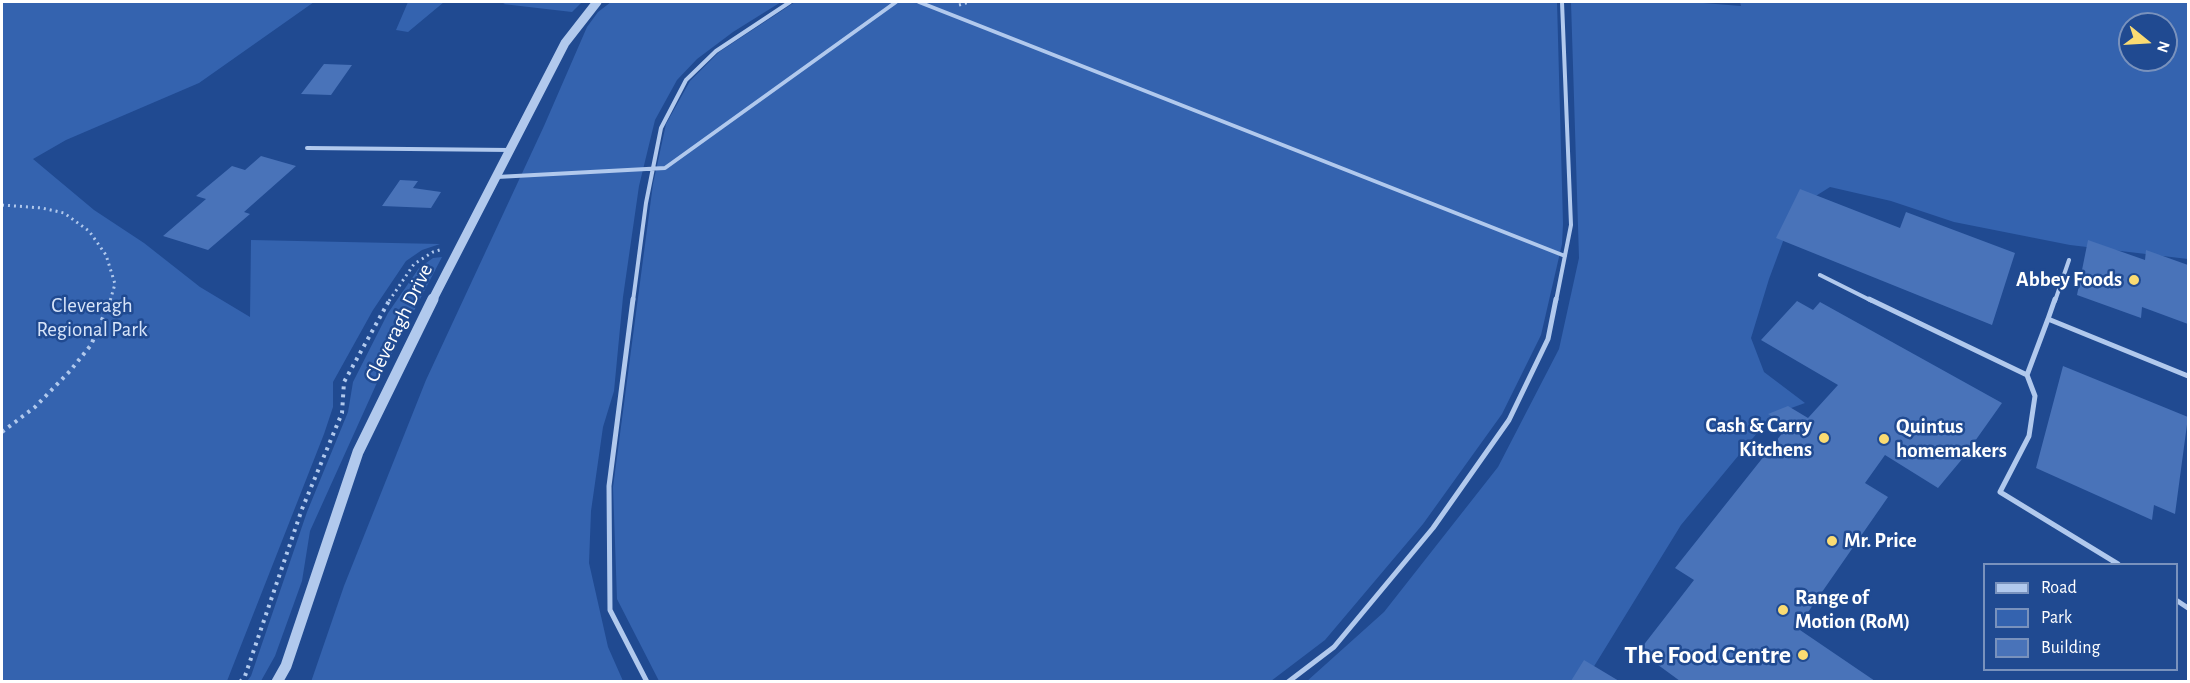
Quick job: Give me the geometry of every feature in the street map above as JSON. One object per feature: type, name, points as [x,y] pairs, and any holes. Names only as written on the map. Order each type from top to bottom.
[{"type":"street","name":"Cleveragh Drive","points":[[277,681],[286,666],[358,452],[461,244],[565,43],[597,2]]},
{"type":"lane","points":[[647,681],[610,610],[609,486],[646,203],[661,128],[686,80],[716,51],[790,2]]},
{"type":"lane","points":[[496,177],[666,168],[896,2]]},
{"type":"lane","points":[[920,2],[1565,256]]},
{"type":"lane","points":[[1288,681],[1334,647],[1433,528],[1509,420],[1548,339],[1570,225],[1562,2]]},
{"type":"lane","points":[[307,148],[511,150]]},
{"type":"lane","points":[[2069,260],[2027,375],[2035,396],[2029,436],[2000,492],[2116,563]]},
{"type":"lane","points":[[1820,275],[2027,375]]},
{"type":"lane","points":[[2048,319],[2188,376]]},
{"type":"path","points":[[2,205],[42,208],[64,213],[76,220],[89,231],[106,255],[115,284],[108,309],[91,345],[70,371],[35,407],[2,432]]},
{"type":"path","points":[[240,681],[245,676],[302,509],[342,413],[344,382],[380,313],[414,264],[433,252],[461,244]]},
{"type":"green space","name":"Cleveragh Regional Park","points":[[2,2],[314,2],[199,83],[66,140],[33,159],[94,210],[144,243],[200,287],[250,317],[251,240],[440,244],[422,250],[406,261],[373,310],[333,382],[333,407],[324,434],[227,681],[2,681]]},
{"type":"green space","points":[[408,2],[444,2],[408,32],[396,30]]},
{"type":"green space","points":[[507,2],[582,2],[572,12],[503,4]]},
{"type":"green space","points":[[611,2],[781,2],[733,32],[697,59],[677,80],[655,120],[639,186],[623,297],[614,391],[603,427],[591,511],[589,563],[608,647],[623,681],[311,682],[344,586],[426,380],[544,126],[587,27],[598,12]]},
{"type":"green space","points":[[795,2],[1557,2],[1563,224],[1562,244],[1541,335],[1502,414],[1423,524],[1325,640],[1271,681],[659,681],[617,599],[613,487],[653,184],[666,124],[690,81],[719,52]]},
{"type":"green space","points":[[1571,2],[1691,2],[1741,6],[1740,2],[2188,2],[2188,259],[2070,245],[1954,222],[1891,201],[1830,187],[1795,209],[1769,279],[1751,338],[1764,372],[1805,403],[1772,415],[1681,525],[1585,681],[1306,682],[1384,612],[1498,467],[1559,349],[1579,258]]},
{"type":"green space","points":[[442,257],[380,376],[310,531],[302,581],[275,656],[261,681],[247,681],[251,676],[307,512],[348,412],[353,382],[388,313],[419,268],[433,258]]},
{"type":"building","points":[[324,64],[352,65],[331,95],[301,94]]},
{"type":"building","points":[[261,156],[296,166],[244,212],[250,214],[208,250],[163,236],[206,199],[196,196],[232,166],[245,170]]},
{"type":"building","points":[[400,180],[418,181],[413,188],[441,192],[431,208],[382,206]]},
{"type":"building","points":[[1800,189],[1900,228],[1906,212],[2015,253],[1992,325],[1776,238]]},
{"type":"building","name":"Abbey Foods","points":[[2088,240],[2145,260],[2146,250],[2188,265],[2188,324],[2142,307],[2141,318],[2077,295]]},
{"type":"building","points":[[1797,301],[1813,310],[1820,302],[2002,403],[1963,458],[1938,488],[1885,455],[1865,483],[1888,497],[1797,628],[1875,681],[1680,681],[1639,651],[1694,580],[1675,568],[1788,426],[1768,414],[1788,406],[1808,418],[1838,385],[1761,340]]},
{"type":"building","points":[[2063,366],[2188,417],[2175,514],[2154,505],[2152,520],[2036,468]]},
{"type":"building","points":[[1584,660],[1619,681],[1571,681]]},
{"type":"place","name":"Abbey Foods","points":[[2134,280]]},
{"type":"place","name":"Cash & Carry Kitchens","points":[[1824,438]]},
{"type":"place","name":"Quintus homemakers","points":[[1884,439]]},
{"type":"place","name":"Mr. Price","points":[[1832,541]]},
{"type":"place","name":"Range of Motion (RoM)","points":[[1783,610]]},
{"type":"place","name":"The Food Centre","points":[[1803,655]]}]
